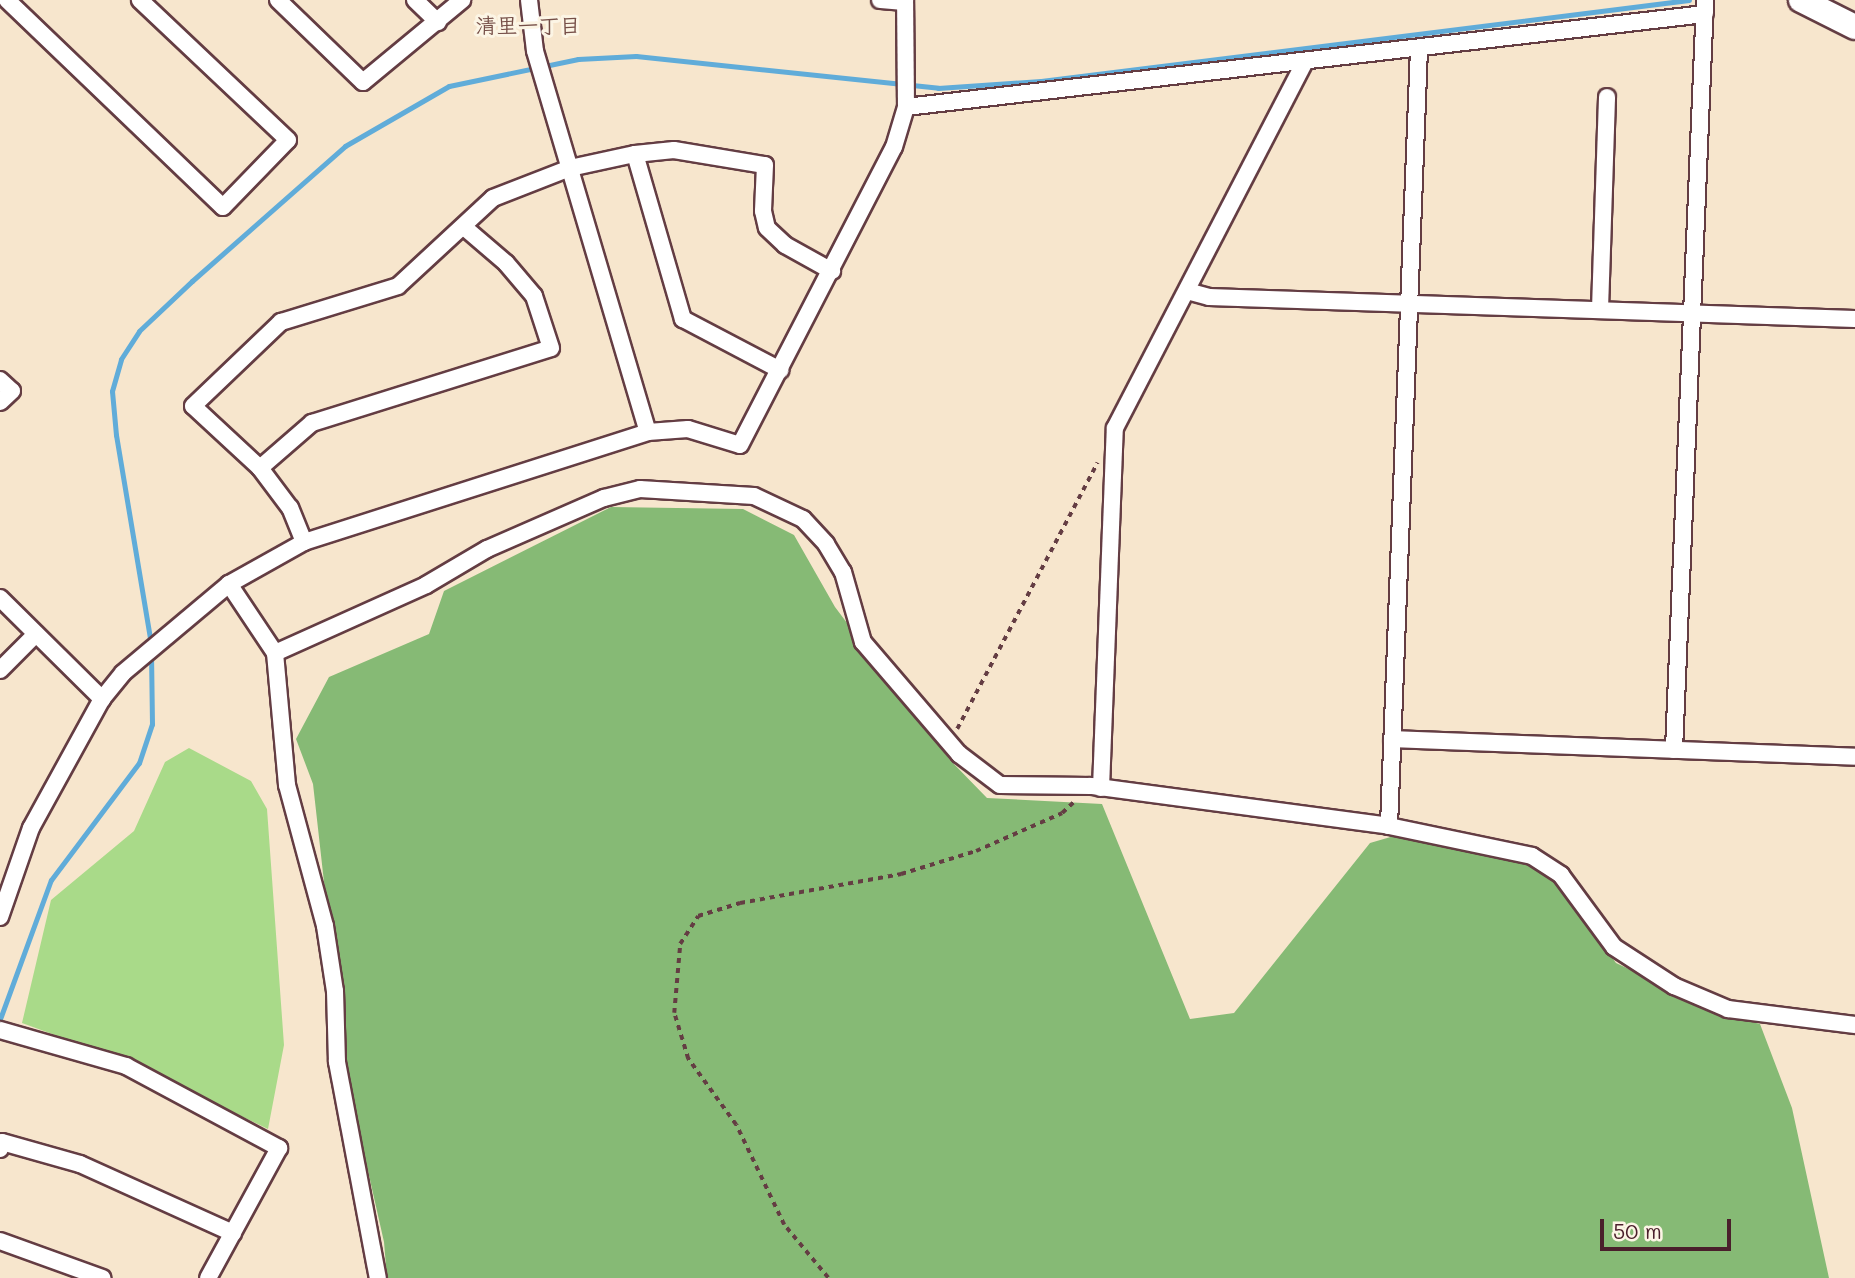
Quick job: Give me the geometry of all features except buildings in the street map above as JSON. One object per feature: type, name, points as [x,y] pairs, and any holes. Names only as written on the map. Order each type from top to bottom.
[{"type":"highway","points":[[1801,0],[1855,27]]},
{"type":"street","points":[[7,0],[223,207],[288,140],[140,0]]},
{"type":"street","points":[[278,0],[363,82],[462,0]]},
{"type":"street","points":[[415,0],[438,22]]},
{"type":"street","points":[[529,0],[535,51],[648,432]]},
{"type":"street","points":[[0,917],[31,828],[102,699],[123,673],[229,584],[304,542],[648,432],[688,429],[740,444],[894,147],[906,107],[905,1],[880,0]]},
{"type":"street","points":[[906,107],[1419,50],[1705,7],[1674,750]]},
{"type":"street","points":[[1389,826],[1419,50]]},
{"type":"street","points":[[1096,787],[1115,428],[1305,62]]},
{"type":"street","points":[[1600,309],[1607,97]]},
{"type":"street","points":[[304,542],[290,508],[260,468],[193,406],[281,322],[398,286],[493,198],[570,168],[635,154],[674,150],[765,165],[763,211],[767,228],[785,245],[832,271]]},
{"type":"street","points":[[635,154],[683,319],[780,370]]},
{"type":"street","points":[[260,468],[312,423],[551,348],[534,296],[506,263],[464,227]]},
{"type":"street","points":[[1187,291],[1209,297],[1693,311],[1855,319]]},
{"type":"street","points":[[0,380],[12,391],[0,402]]},
{"type":"street","points":[[275,653],[426,585],[487,549],[604,498],[640,489],[754,496],[803,519],[826,544],[843,572],[863,642],[949,743],[979,773],[1000,785],[1096,787],[1389,826],[1532,856],[1561,875],[1614,947],[1674,986],[1728,1009],[1855,1025]]},
{"type":"street","points":[[229,584],[275,653],[286,785],[325,926],[335,991],[337,1062],[378,1278]]},
{"type":"street","points":[[0,598],[102,699]]},
{"type":"street","points":[[0,670],[37,634]]},
{"type":"street","points":[[1392,739],[1855,757]]},
{"type":"street","points":[[0,1030],[126,1066],[279,1148],[208,1278]]},
{"type":"street","points":[[0,1149],[2,1142],[80,1164],[233,1233]]},
{"type":"street","points":[[0,1241],[102,1278]]},
{"type":"path","points":[[949,743],[1115,428]]},
{"type":"path","points":[[828,1278],[784,1225],[736,1125],[688,1059],[674,1013],[680,944],[698,916],[740,903],[901,874],[976,851],[1062,813],[1096,787]]},
{"type":"green space","points":[[611,507],[743,509],[794,535],[835,607],[950,760],[987,798],[1102,804],[1190,1019],[1234,1013],[1370,843],[1394,836],[1525,861],[1553,876],[1616,963],[1726,1015],[1760,1024],[1792,1108],[1829,1278],[387,1278],[384,1242],[345,1069],[313,784],[296,739],[329,677],[429,634],[444,591]]},
{"type":"green space","points":[[189,748],[251,781],[267,809],[284,1045],[268,1129],[129,1062],[22,1023],[51,900],[134,831],[165,762]]},
{"type":"waterway","points":[[151,644],[116,435],[112,391],[121,359],[139,331],[345,146],[449,86],[578,59],[636,56],[938,88],[1041,81],[1689,0]]},
{"type":"waterway","points":[[0,1019],[51,880],[139,763],[152,724],[151,654]]},
{"type":"district","name":"清里一丁目","points":[[528,25]]}]
